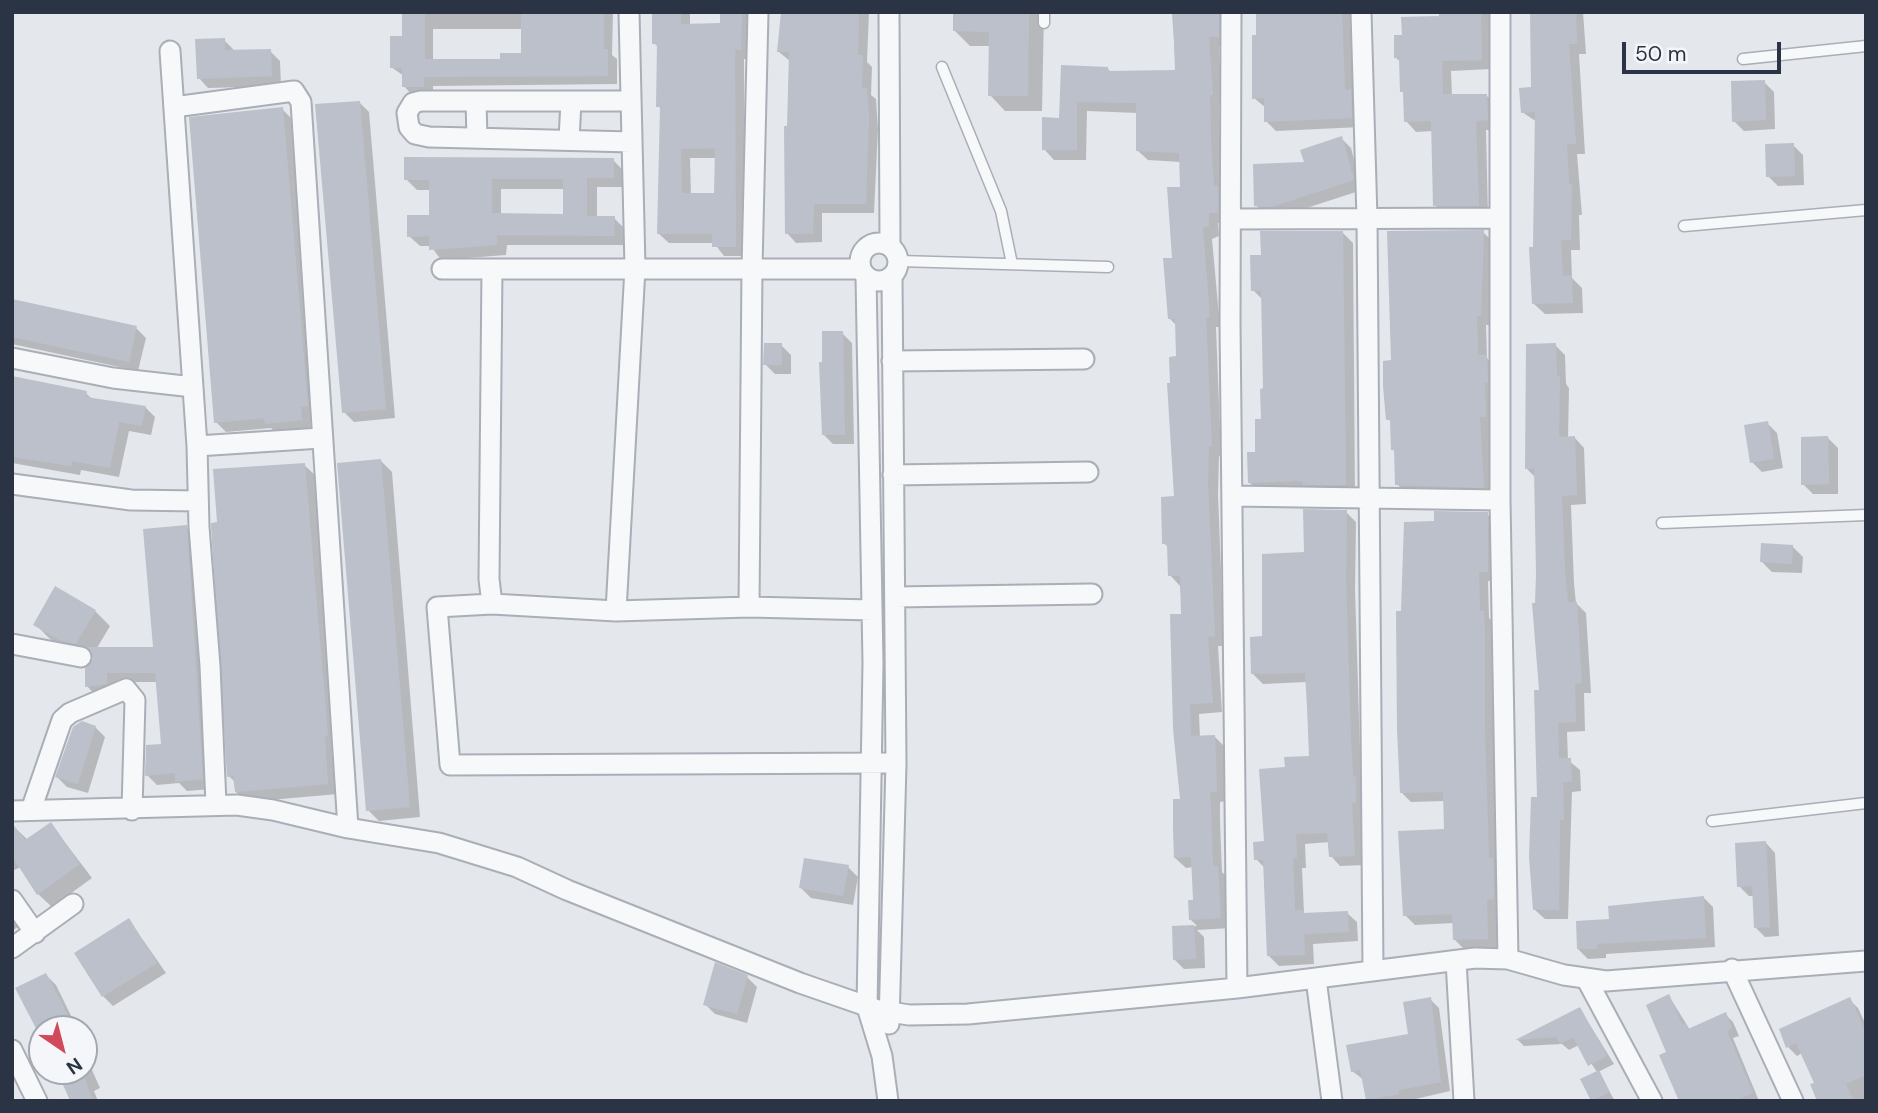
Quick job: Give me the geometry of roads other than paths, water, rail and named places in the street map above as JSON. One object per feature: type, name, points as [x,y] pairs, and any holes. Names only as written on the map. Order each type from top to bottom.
[{"type":"street","points":[[616,611],[635,268],[629,12]]},
{"type":"street","points":[[749,607],[752,268],[758,12]]},
{"type":"street","points":[[882,1055],[891,1012],[896,764],[892,431],[894,261],[889,12]]},
{"type":"street","points":[[1231,12],[1237,988]]},
{"type":"street","points":[[1362,12],[1367,219],[1373,970]]},
{"type":"street","points":[[1500,12],[1500,500],[1508,959]]},
{"type":"street","points":[[170,51],[197,446],[216,804]]},
{"type":"street","points":[[174,107],[294,91],[299,94],[348,828]]},
{"type":"street","points":[[631,102],[421,101],[413,103],[407,113],[409,127],[415,134],[632,142]]},
{"type":"street","points":[[476,101],[477,138]]},
{"type":"street","points":[[569,140],[571,101]]},
{"type":"street","points":[[1231,219],[1499,218]]},
{"type":"street","points":[[888,1101],[882,1055],[867,1007],[872,762],[871,610],[863,273],[860,257],[867,247],[878,243],[894,261]]},
{"type":"street","points":[[442,269],[752,268],[863,273],[879,282],[894,261]]},
{"type":"street","points":[[492,269],[489,484],[489,579],[492,604]]},
{"type":"street","points":[[12,358],[113,378],[193,387]]},
{"type":"street","points":[[892,361],[1084,359]]},
{"type":"street","points":[[867,429],[892,431]]},
{"type":"street","points":[[197,446],[321,438]]},
{"type":"street","points":[[893,475],[1088,472]]},
{"type":"street","points":[[12,484],[131,500],[198,501]]},
{"type":"street","points":[[1233,496],[1500,500]]},
{"type":"street","points":[[895,597],[1092,594]]},
{"type":"street","points":[[871,610],[749,607],[616,611],[492,604],[437,607],[450,765],[896,764]]},
{"type":"street","points":[[12,644],[81,657]]},
{"type":"street","points":[[132,810],[135,700],[126,689],[70,713],[62,720],[21,811],[132,810],[216,804],[273,810],[348,828],[439,843],[482,854],[800,984],[867,1007],[929,1016],[1237,988],[1456,961],[1508,959],[1587,980],[1606,981],[1732,969],[1866,961]]},
{"type":"street","points":[[12,900],[35,933]]},
{"type":"street","points":[[12,948],[73,904]]},
{"type":"street","points":[[870,931],[893,933]]},
{"type":"street","points":[[1456,961],[1464,1101]]},
{"type":"street","points":[[1732,969],[1793,1101]]},
{"type":"street","points":[[1316,979],[1332,1101]]},
{"type":"street","points":[[1587,980],[1652,1101]]},
{"type":"street","points":[[12,1050],[37,1101]]},
{"type":"lane","points":[[1743,59],[1866,46]]},
{"type":"lane","points":[[942,67],[1001,211],[1012,264]]},
{"type":"lane","points":[[1684,226],[1866,210]]},
{"type":"lane","points":[[894,261],[1108,267]]},
{"type":"lane","points":[[1661,523],[1866,515]]},
{"type":"lane","points":[[1712,821],[1866,803]]}]
